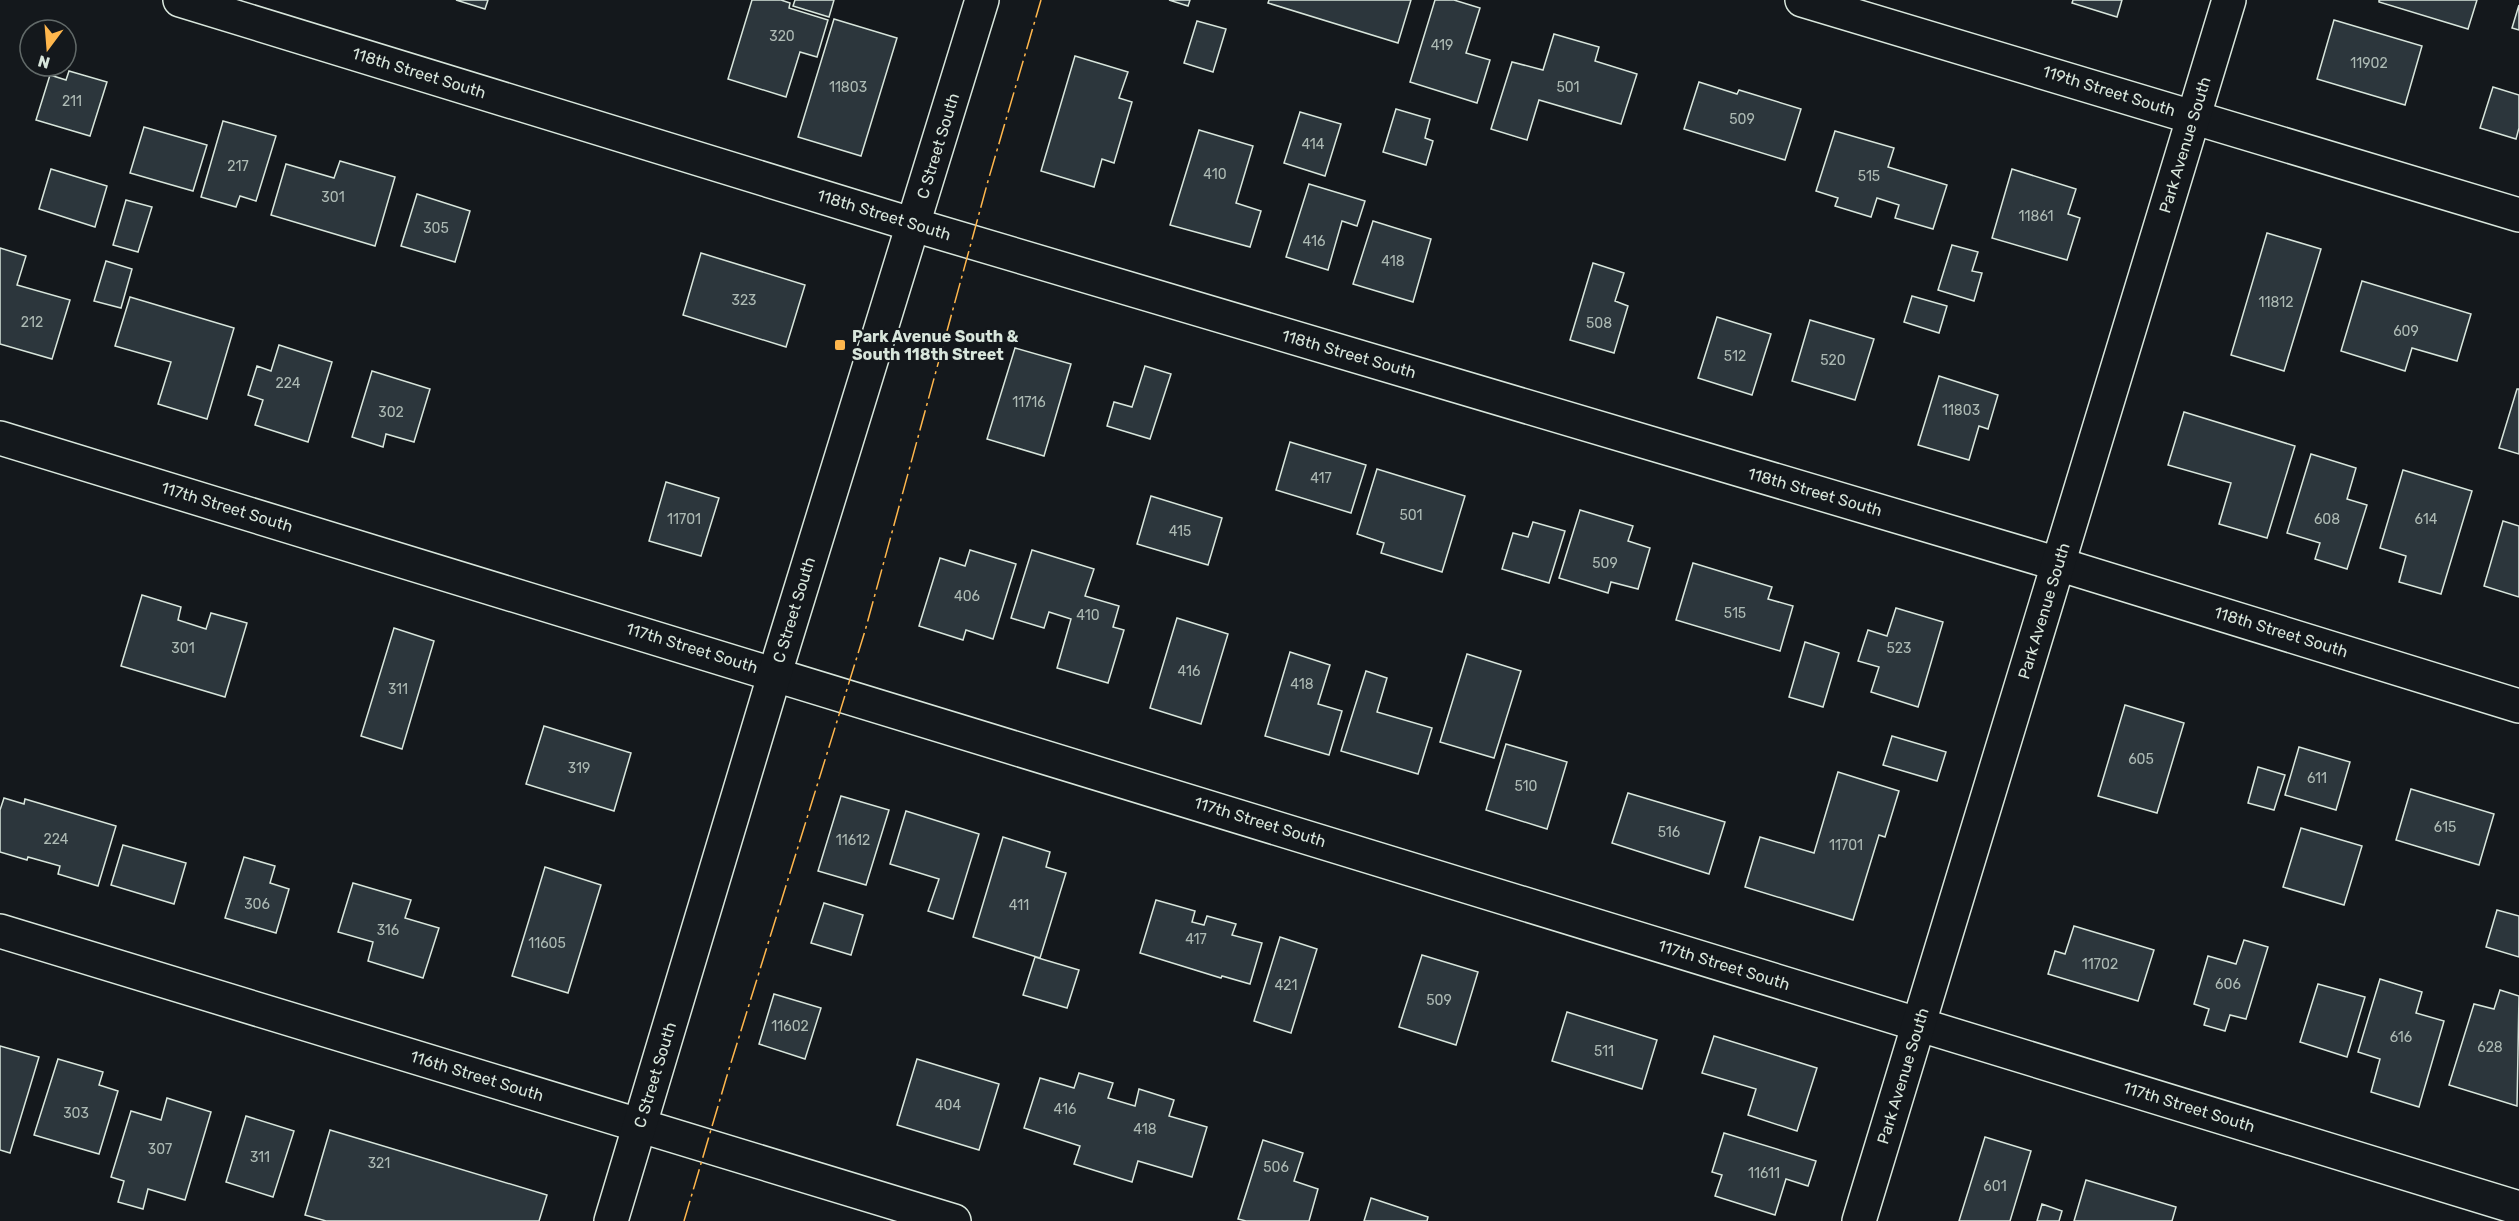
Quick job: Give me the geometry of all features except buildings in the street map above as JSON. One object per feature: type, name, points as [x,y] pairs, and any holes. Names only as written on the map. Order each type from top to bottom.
[{"type":"street","name":"118th Street South","points":[[180,0],[914,225],[2058,564],[2519,706]]},
{"type":"street","name":"C Street South","points":[[611,1221],[775,673],[982,0]]},
{"type":"street","name":"119th Street South","points":[[1802,0],[2519,215]]},
{"type":"street","name":"Park Avenue South","points":[[1859,1221],[2229,0]]},
{"type":"street","name":"117th Street South","points":[[0,438],[775,673],[2519,1208]]},
{"type":"street","name":"116th Street South","points":[[0,932],[954,1221]]},
{"type":"power","points":[[684,1221],[865,631],[988,181],[1041,0]]},
{"type":"place","name":"Park Avenue South & South 118th Street","points":[[840,345]]}]
